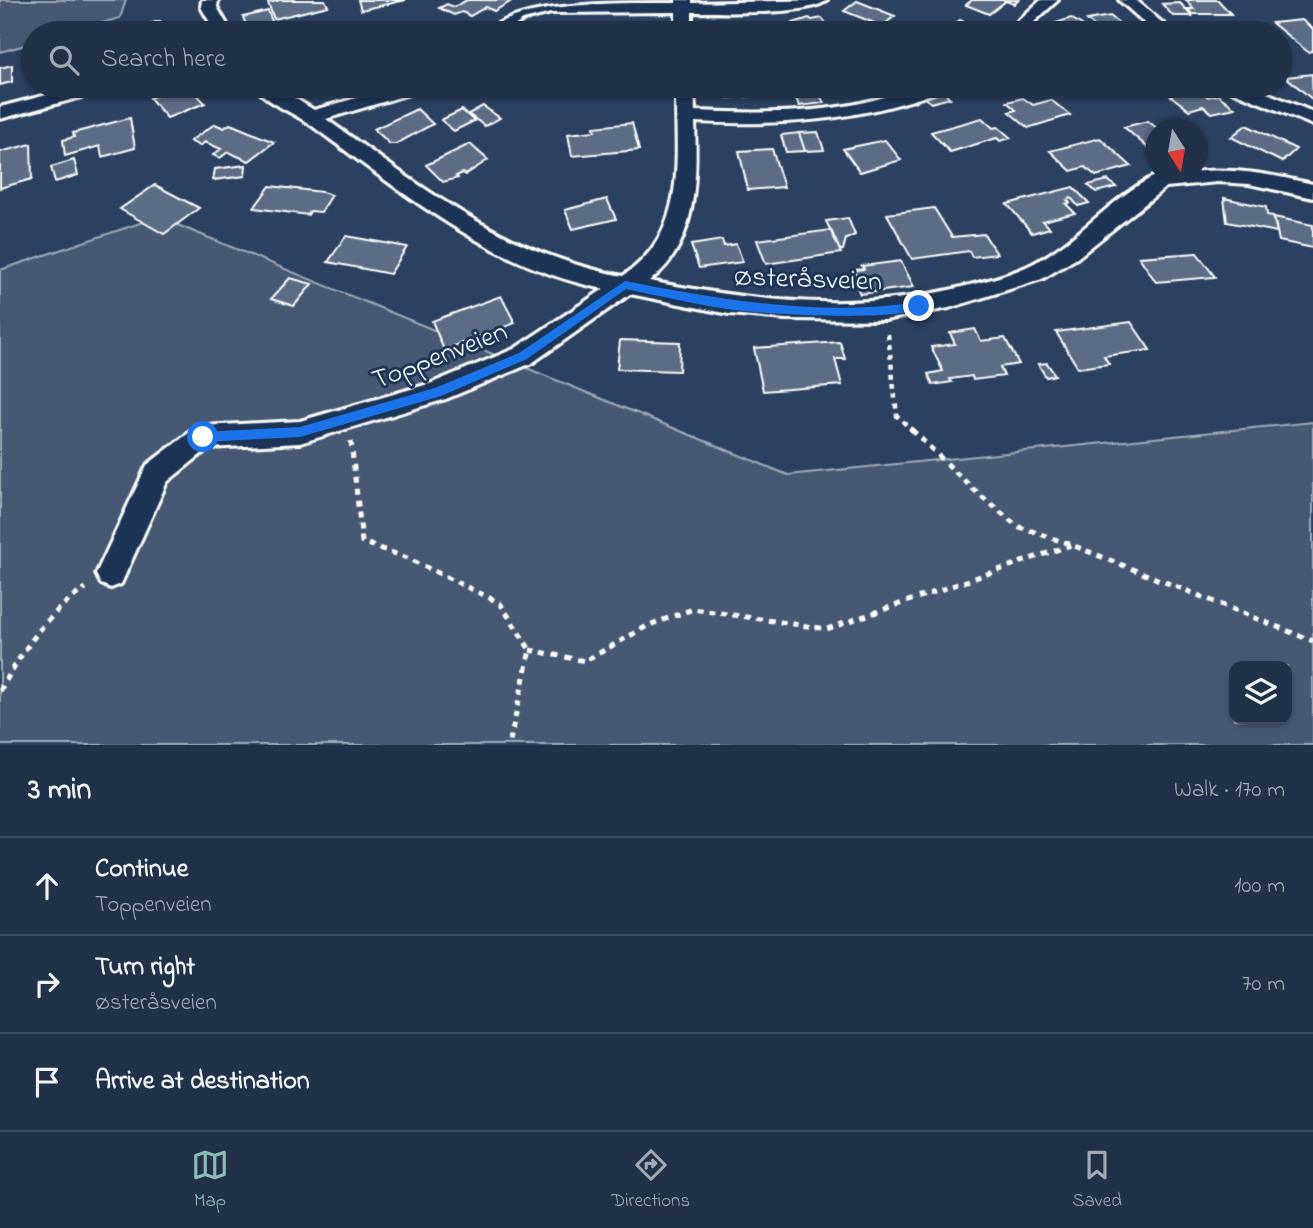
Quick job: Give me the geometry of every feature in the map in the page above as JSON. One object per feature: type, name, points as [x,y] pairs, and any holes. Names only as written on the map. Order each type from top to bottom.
[{"type":"street","points":[[210,0],[209,7],[217,21]]},
{"type":"street","points":[[511,21],[550,8],[684,4],[778,7],[819,0]]},
{"type":"street","points":[[1027,21],[1051,0]]},
{"type":"street","points":[[1127,0],[1152,21]]},
{"type":"street","points":[[0,113],[56,98]]},
{"type":"street","name":"Østeråsveien","points":[[281,98],[442,211],[491,239],[566,272],[729,305],[785,310],[885,311],[949,299],[1034,273],[1069,252],[1161,181],[1218,175],[1249,177],[1313,191]]},
{"type":"street","points":[[312,117],[376,98]]},
{"type":"street","name":"Toppenveien","points":[[111,574],[157,474],[203,437],[300,432],[437,393],[523,356],[650,269],[672,237],[680,213],[687,174],[685,98]]},
{"type":"street","points":[[686,116],[813,117],[880,105],[901,98]]},
{"type":"street","points":[[1263,98],[1313,119]]},
{"type":"path","points":[[885,311],[897,416],[972,488],[1017,526],[1072,545],[1313,641]]},
{"type":"path","points":[[349,418],[362,542],[407,558],[500,603],[530,650],[509,745]]},
{"type":"path","points":[[530,650],[585,661],[649,625],[693,609],[827,629],[1072,545]]},
{"type":"path","points":[[0,691],[27,643],[67,599]]},
{"type":"shaded area","points":[[0,0],[126,0],[120,18],[109,21],[21,21],[21,46],[0,52]]},
{"type":"shaded area","points":[[158,217],[788,475],[1313,422],[1313,745],[0,745],[0,270]]},
{"type":"building","points":[[280,0],[325,0],[328,6],[274,19],[268,3]]},
{"type":"building","points":[[358,0],[406,0],[361,10]]},
{"type":"building","points":[[467,0],[510,2],[494,11],[486,7],[470,16],[462,12],[454,15],[439,8],[447,4],[454,7]]},
{"type":"building","points":[[972,0],[1019,0],[1014,4],[1006,1],[989,14],[966,5]]},
{"type":"building","points":[[1186,0],[1218,0],[1231,14],[1192,14],[1188,9],[1194,9]]},
{"type":"building","points":[[857,1],[895,16],[888,21],[869,21],[844,11]]},
{"type":"building","points":[[1180,3],[1192,16],[1173,16],[1162,4]]},
{"type":"building","points":[[268,11],[272,21],[245,21],[243,17]]},
{"type":"building","points":[[1110,16],[1116,21],[1088,21]]},
{"type":"building","points":[[822,18],[824,21],[800,21]]},
{"type":"building","points":[[1302,20],[1313,29],[1313,51],[1308,52],[1292,39],[1292,21]]},
{"type":"building","points":[[12,65],[12,82],[0,85],[0,68]]},
{"type":"building","points":[[1312,74],[1313,100],[1292,82],[1292,76]]},
{"type":"building","points":[[150,98],[200,98],[205,103],[167,118]]},
{"type":"building","points":[[796,98],[822,98],[824,103],[799,106]]},
{"type":"building","points":[[925,98],[950,98],[931,103]]},
{"type":"building","points":[[1023,98],[1033,105],[1051,100],[1070,115],[1028,128],[1009,112],[1016,110],[1007,102]]},
{"type":"building","points":[[1174,98],[1222,98],[1235,108],[1212,113],[1203,106],[1189,110]]},
{"type":"building","points":[[483,106],[500,118],[485,126],[468,114]]},
{"type":"building","points":[[417,109],[433,124],[396,144],[390,144],[374,129]]},
{"type":"building","points":[[462,110],[474,121],[454,131],[441,120]]},
{"type":"building","points":[[130,118],[135,148],[102,157],[100,146],[65,156],[63,140],[74,137],[73,133]]},
{"type":"building","points":[[982,118],[1011,138],[1000,141],[997,138],[950,152],[931,132]]},
{"type":"building","points":[[1145,122],[1145,145],[1124,127]]},
{"type":"building","points":[[632,123],[639,150],[572,156],[568,134],[595,131],[594,127]]},
{"type":"building","points":[[215,124],[224,128],[230,124],[274,142],[249,161],[228,152],[220,158],[213,155],[221,149],[205,142],[200,146],[190,141]]},
{"type":"building","points":[[1246,125],[1296,149],[1282,162],[1231,137]]},
{"type":"building","points":[[818,132],[824,150],[805,151],[799,133]]},
{"type":"building","points":[[799,133],[805,151],[786,152],[781,135]]},
{"type":"building","points":[[1100,138],[1131,166],[1096,176],[1085,167],[1071,171],[1050,151]]},
{"type":"building","points":[[885,140],[901,160],[860,172],[843,149]]},
{"type":"building","points":[[31,144],[32,179],[0,188],[0,152]]},
{"type":"building","points":[[470,144],[488,160],[465,175],[463,173],[456,176],[458,178],[443,182],[426,165]]},
{"type":"building","points":[[772,149],[784,187],[748,190],[739,151]]},
{"type":"building","points":[[74,160],[78,175],[55,182],[51,167]]},
{"type":"building","points":[[246,165],[245,176],[213,180],[215,169]]},
{"type":"building","points":[[1108,180],[1116,187],[1096,192],[1088,185]]},
{"type":"building","points":[[155,185],[199,208],[164,234],[120,209]]},
{"type":"building","points":[[270,186],[332,195],[321,212],[310,211],[308,215],[254,208]]},
{"type":"building","points":[[1073,187],[1089,203],[1078,206],[1071,198],[1067,200],[1070,203],[1066,204],[1075,213],[1043,221],[1050,228],[1032,233],[1007,204]]},
{"type":"building","points":[[1224,198],[1266,207],[1267,215],[1273,216],[1277,232],[1227,222]]},
{"type":"building","points":[[607,199],[616,219],[573,229],[565,210]]},
{"type":"building","points":[[934,208],[952,237],[984,234],[997,254],[972,257],[969,251],[912,259],[887,214]]},
{"type":"building","points":[[1274,217],[1313,225],[1313,248],[1279,241]]},
{"type":"building","points":[[848,218],[855,235],[846,239],[843,250],[840,250],[826,221]]},
{"type":"building","points":[[831,230],[841,253],[766,264],[757,240]]},
{"type":"building","points":[[346,236],[407,247],[390,274],[328,262]]},
{"type":"building","points":[[722,240],[724,246],[736,244],[743,262],[699,268],[691,245]]},
{"type":"building","points":[[1197,253],[1215,277],[1156,282],[1139,257]]},
{"type":"building","points":[[901,261],[914,287],[860,294],[854,280],[856,270],[864,269],[862,266]]},
{"type":"building","points":[[290,278],[312,284],[294,306],[271,299]]},
{"type":"building","points":[[501,296],[515,323],[444,350],[432,321]]},
{"type":"building","points":[[1131,322],[1150,350],[1104,356],[1109,364],[1078,368],[1056,332]]},
{"type":"building","points":[[975,329],[981,341],[1005,338],[1019,364],[1000,367],[1004,376],[973,380],[972,376],[933,385],[928,374],[943,371],[931,347],[955,344],[950,333]]},
{"type":"building","points":[[620,340],[680,342],[679,371],[617,369]]},
{"type":"building","points":[[840,342],[845,359],[835,359],[842,385],[763,391],[754,348]]},
{"type":"building","points":[[1047,363],[1055,375],[1046,377],[1038,364]]},
{"type":"route","points":[[203,437],[300,432],[437,393],[523,356],[625,285],[729,305],[785,310],[885,311],[919,306]]}]
